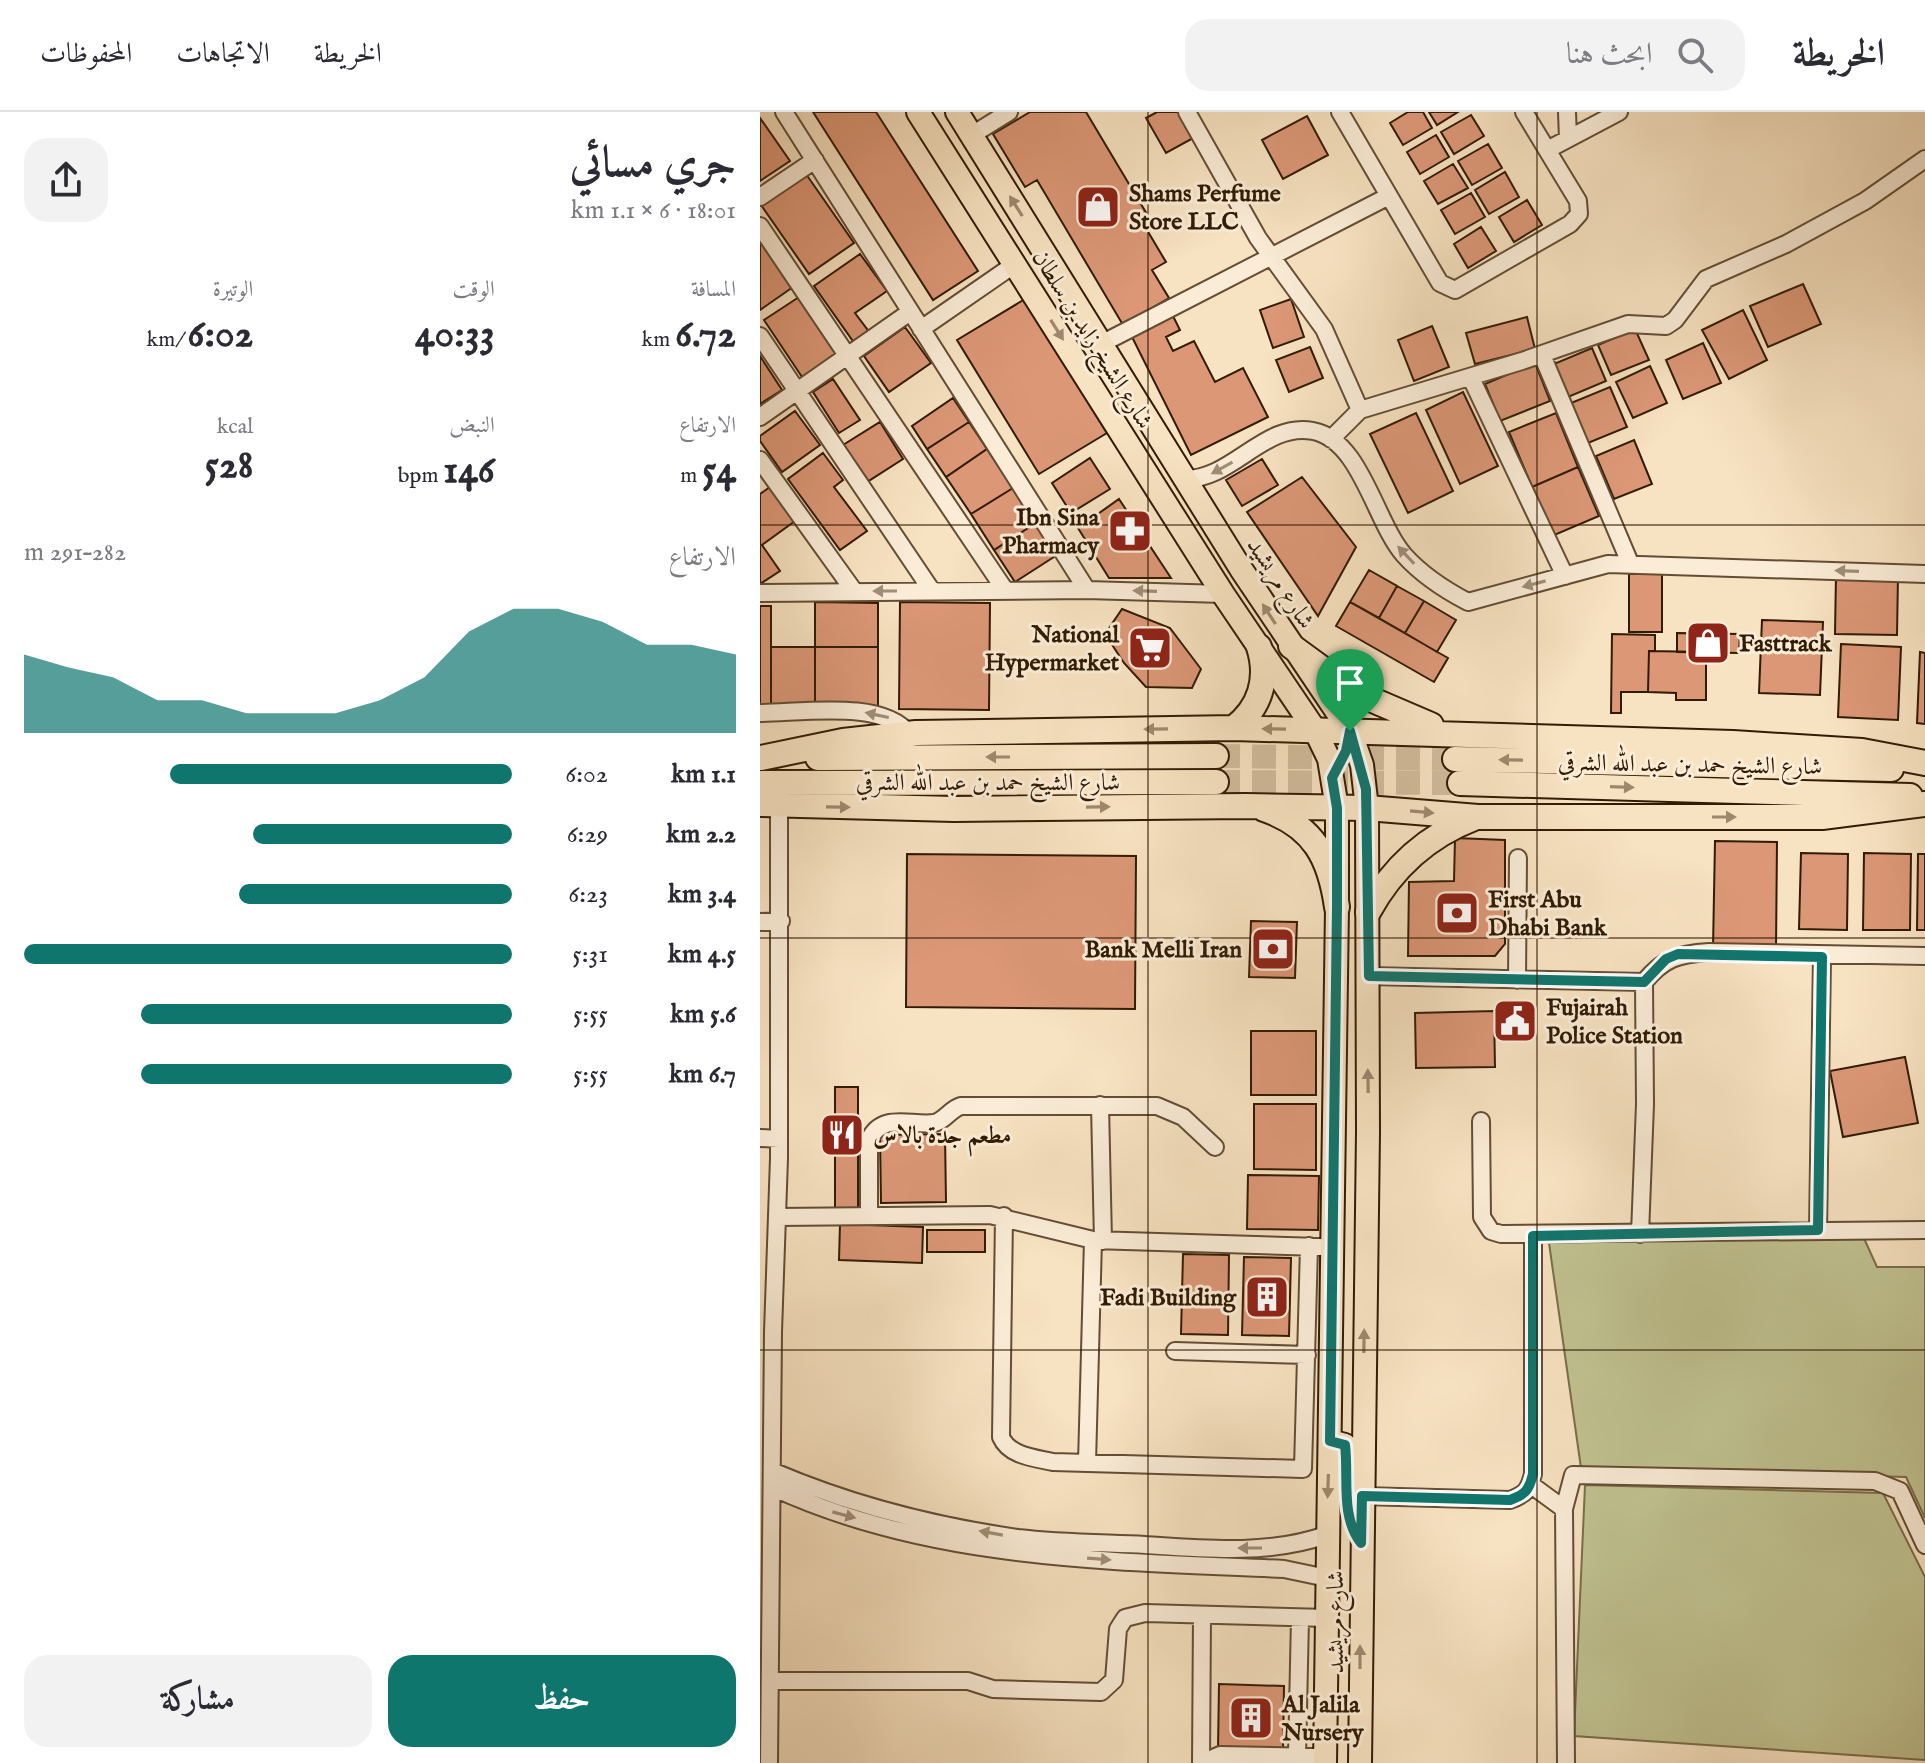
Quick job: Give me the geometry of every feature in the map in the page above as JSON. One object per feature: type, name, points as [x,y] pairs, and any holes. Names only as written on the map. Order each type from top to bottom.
[{"type":"highway","points":[[1291,646],[1334,680],[1375,704],[1418,722],[1464,733]]},
{"type":"highway","points":[[1234,728],[1250,712],[1261,692],[1263,669],[1259,647]]},
{"type":"highway","points":[[761,758],[865,738],[909,734],[1234,728],[1464,733],[1836,749],[1925,763]]},
{"type":"highway","name":"شارع الشيخ حمد بن عبد الله الشرقي","points":[[761,758],[1216,756]]},
{"type":"highway","name":"شارع الشيخ حمد بن عبد الله الشرقي","points":[[1925,770],[1458,771],[1925,796]]},
{"type":"highway","name":"شارع الشيخ حمد بن عبد الله الشرقي","points":[[769,794],[1216,782]]},
{"type":"highway","points":[[769,794],[954,809],[1297,806],[1478,817],[1822,817],[1925,804]]},
{"type":"highway","points":[[1246,806],[1283,817],[1312,839],[1328,863],[1337,907]]},
{"type":"highway","points":[[1368,912],[1388,880],[1409,857],[1444,832],[1478,817]]},
{"type":"main road","name":"شارع الشيخ زايد بن سلطان","points":[[918,112],[1223,594]]},
{"type":"main road","name":"شارع الشيخ زايد بن سلطان","points":[[957,112],[1184,479]]},
{"type":"main road","name":"شارع مريشيد","points":[[1184,479],[1291,646],[1350,731],[1359,756],[1367,808],[1369,976],[1360,1763]]},
{"type":"main road","name":"شارع مريشيد","points":[[1223,594],[1315,730],[1329,759],[1337,808],[1337,1016],[1326,1535],[1325,1760]]},
{"type":"main road","points":[[1297,806],[1332,778],[1346,751],[1350,731]]},
{"type":"main road","points":[[1337,808],[1344,780],[1359,756],[1392,732]]},
{"type":"main road","points":[[1332,1295],[1342,1330],[1342,1386],[1347,1394],[1354,1396],[1364,1390]]},
{"type":"main road","points":[[1330,1441],[1345,1445],[1348,1510],[1355,1535],[1361,1543]]},
{"type":"street","points":[[784,112],[1087,590]]},
{"type":"street","points":[[972,135],[1009,112]]},
{"type":"street","points":[[1187,112],[1272,257],[1324,329],[1360,410]]},
{"type":"street","points":[[1340,112],[1440,283],[1455,290],[1575,220],[1578,201],[1524,112]]},
{"type":"street","points":[[1567,112],[1568,139]]},
{"type":"street","points":[[1547,150],[1619,112]]},
{"type":"street","points":[[1331,439],[1360,410],[1471,378],[1628,324],[1666,326],[1675,320],[1706,279],[1786,244],[1865,201],[1925,159]]},
{"type":"street","points":[[760,197],[815,160]]},
{"type":"street","points":[[1101,344],[1389,196]]},
{"type":"street","points":[[760,226],[1005,590]]},
{"type":"street","points":[[921,329],[1015,264]]},
{"type":"street","points":[[760,417],[910,312]]},
{"type":"street","points":[[760,336],[932,591]]},
{"type":"street","points":[[1542,355],[1630,563]]},
{"type":"street","points":[[1471,378],[1565,576]]},
{"type":"street","points":[[1184,479],[1205,477],[1284,433],[1313,431],[1331,439],[1350,458],[1404,556],[1437,583],[1468,602],[1585,569],[1630,563],[1925,574]]},
{"type":"street","points":[[760,460],[854,591]]},
{"type":"street","points":[[760,593],[1087,590],[1223,594]]},
{"type":"street","points":[[838,712],[851,721],[865,738]]},
{"type":"street","points":[[760,713],[884,715],[909,734]]},
{"type":"street","points":[[769,794],[781,921],[777,1217],[766,1352],[772,1479],[769,1763]]},
{"type":"street","points":[[1517,980],[1518,858]]},
{"type":"street","points":[[760,922],[781,921]]},
{"type":"street","points":[[1640,1234],[1645,1104],[1644,982],[1666,959],[1678,954],[1925,956]]},
{"type":"street","points":[[1818,1230],[1822,957]]},
{"type":"street","points":[[1369,976],[1644,982]]},
{"type":"street","points":[[1087,1463],[1098,1241],[1100,1105]]},
{"type":"street","points":[[869,1216],[869,1140],[881,1124],[935,1123],[961,1106],[1100,1105],[1171,1109],[1215,1147]]},
{"type":"street","points":[[1481,1121],[1485,1225],[1501,1234],[1925,1230]]},
{"type":"street","points":[[760,1138],[779,1139]]},
{"type":"street","points":[[777,1217],[1004,1216],[1098,1241],[1333,1247]]},
{"type":"street","points":[[1004,1216],[1001,1437],[1004,1445],[1023,1455],[1053,1462],[1303,1469],[1309,1246]]},
{"type":"street","points":[[1362,1496],[1510,1500],[1525,1495],[1530,1484],[1533,1236]]},
{"type":"street","points":[[1175,1351],[1307,1355]]},
{"type":"street","points":[[1304,1441],[1330,1441]]},
{"type":"street","points":[[1566,1763],[1564,1509],[1573,1475],[1875,1481],[1900,1491],[1925,1545]]},
{"type":"street","points":[[772,1479],[946,1525],[1019,1538],[1173,1547],[1267,1548],[1297,1545],[1326,1535]]},
{"type":"street","points":[[772,1479],[817,1508],[944,1541],[1019,1554],[1284,1569],[1327,1578]]},
{"type":"street","points":[[1530,1484],[1564,1509]]},
{"type":"street","points":[[770,1681],[968,1681],[993,1689],[1101,1692],[1114,1680],[1118,1629],[1125,1618],[1145,1613],[1327,1618]]},
{"type":"street","points":[[1202,1615],[1202,1763],[1220,1755],[1297,1756],[1325,1760]]},
{"type":"street","points":[[1297,1756],[1300,1618]]},
{"type":"green space","points":[[1862,1234],[1877,1267],[1925,1267],[1925,1518],[1906,1477],[1581,1468],[1549,1243]]},
{"type":"green space","points":[[1585,1485],[1883,1493],[1925,1577],[1925,1760],[1574,1736]]},
{"type":"building","points":[[813,112],[876,112],[978,271],[933,300]]},
{"type":"building","name":"Shams Perfume Store LLC","points":[[1030,112],[1086,112],[1154,226],[1147,230],[1166,262],[1152,270],[1169,298],[1123,325],[1037,180],[1025,187],[993,134]]},
{"type":"building","points":[[1157,112],[1182,112],[1195,137],[1166,153],[1146,118]]},
{"type":"building","points":[[1408,112],[1423,112],[1432,128],[1403,145],[1390,123]]},
{"type":"building","points":[[1429,112],[1458,112],[1437,125]]},
{"type":"building","points":[[1471,115],[1484,136],[1454,154],[1441,132]]},
{"type":"building","points":[[1307,116],[1328,155],[1283,179],[1262,140]]},
{"type":"building","points":[[760,118],[790,161],[760,181]]},
{"type":"building","points":[[1436,135],[1449,157],[1420,174],[1407,152]]},
{"type":"building","points":[[1488,144],[1502,168],[1472,185],[1458,161]]},
{"type":"building","points":[[1453,164],[1468,188],[1438,204],[1424,181]]},
{"type":"building","points":[[1505,172],[1519,197],[1489,214],[1475,190]]},
{"type":"building","points":[[806,174],[854,243],[809,274],[761,205]]},
{"type":"building","points":[[1471,193],[1485,217],[1455,234],[1441,210]]},
{"type":"building","points":[[1527,200],[1542,225],[1514,242],[1499,217]]},
{"type":"building","points":[[1481,227],[1496,251],[1468,268],[1454,244]]},
{"type":"building","points":[[760,240],[793,287],[760,310]]},
{"type":"building","points":[[860,254],[887,291],[855,313],[870,333],[855,344],[814,286]]},
{"type":"building","points":[[1803,284],[1821,324],[1768,347],[1750,306]]},
{"type":"building","points":[[799,297],[838,354],[802,377],[764,320]]},
{"type":"building","points":[[1025,299],[1107,433],[1039,474],[957,340]]},
{"type":"building","points":[[1291,299],[1304,337],[1273,348],[1260,310]]},
{"type":"building","points":[[1743,310],[1767,360],[1729,379],[1702,330]]},
{"type":"building","points":[[1172,314],[1180,330],[1166,337],[1173,351],[1194,341],[1215,382],[1243,368],[1268,417],[1191,455],[1131,335]]},
{"type":"building","points":[[1527,317],[1535,349],[1475,364],[1466,333]]},
{"type":"building","points":[[1432,326],[1449,367],[1414,381],[1398,340]]},
{"type":"building","points":[[905,327],[931,363],[889,392],[864,356]]},
{"type":"building","points":[[1635,329],[1649,360],[1611,375],[1598,345]]},
{"type":"building","points":[[1703,343],[1721,383],[1683,399],[1666,360]]},
{"type":"building","points":[[1310,347],[1323,378],[1289,392],[1276,360]]},
{"type":"building","points":[[1592,348],[1606,381],[1568,397],[1554,364]]},
{"type":"building","points":[[760,356],[782,390],[760,404]]},
{"type":"building","points":[[1535,363],[1550,401],[1500,421],[1485,384]]},
{"type":"building","points":[[1650,366],[1667,403],[1633,418],[1616,382]]},
{"type":"building","points":[[833,379],[860,420],[839,433],[813,392]]},
{"type":"building","points":[[1610,387],[1627,427],[1588,443],[1571,403]]},
{"type":"building","points":[[1463,392],[1498,466],[1460,484],[1426,410]]},
{"type":"building","points":[[953,398],[969,422],[927,449],[912,426]]},
{"type":"building","points":[[795,411],[820,445],[782,472],[760,441],[760,436]]},
{"type":"building","points":[[1416,413],[1453,491],[1408,513],[1370,434]]},
{"type":"building","points":[[1556,413],[1578,467],[1532,487],[1509,432]]},
{"type":"building","points":[[880,422],[903,459],[867,482],[843,445]]},
{"type":"building","points":[[969,422],[987,449],[946,477],[927,449]]},
{"type":"building","points":[[1634,440],[1652,484],[1614,499],[1596,456]]},
{"type":"building","points":[[987,449],[1013,488],[971,514],[946,477]]},
{"type":"building","points":[[823,453],[843,480],[834,487],[867,531],[840,550],[788,479]]},
{"type":"building","points":[[1090,458],[1110,489],[1071,513],[1052,483]]},
{"type":"building","points":[[1262,459],[1278,485],[1242,506],[1226,480]]},
{"type":"building","points":[[1578,467],[1599,516],[1552,536],[1532,487]]},
{"type":"building","points":[[1302,477],[1356,547],[1318,616],[1247,512]]},
{"type":"building","points":[[770,487],[795,521],[762,545],[780,571],[760,584],[760,494]]},
{"type":"building","points":[[1013,488],[1036,523],[994,550],[971,514]]},
{"type":"building","points":[[1119,499],[1171,578],[1109,578],[1078,528]]},
{"type":"building","points":[[1036,523],[1057,555],[1015,582],[994,550]]},
{"type":"building","points":[[1369,570],[1397,586],[1379,618],[1350,602]]},
{"type":"building","points":[[1629,574],[1662,574],[1662,632],[1629,632]]},
{"type":"building","points":[[1836,575],[1898,576],[1897,635],[1835,634]]},
{"type":"building","points":[[1397,586],[1424,601],[1405,633],[1379,618]]},
{"type":"building","points":[[1424,601],[1456,620],[1437,652],[1405,633]]},
{"type":"building","points":[[815,602],[878,603],[878,647],[815,647]]},
{"type":"building","points":[[900,602],[990,603],[989,710],[899,709]]},
{"type":"building","points":[[1350,602],[1448,658],[1434,682],[1336,626]]},
{"type":"building","points":[[760,606],[771,606],[771,708],[760,708]]},
{"type":"building","name":"National Hypermarket","points":[[1122,609],[1170,628],[1201,669],[1192,688],[1146,687],[1124,663],[1105,634]]},
{"type":"building","points":[[1762,620],[1823,622],[1820,695],[1759,693]]},
{"type":"building","name":"Fasttrack","points":[[1677,633],[1740,634],[1739,653],[1677,652]]},
{"type":"building","points":[[1612,634],[1655,635],[1655,651],[1649,651],[1648,692],[1621,692],[1621,713],[1611,713]]},
{"type":"building","points":[[1841,644],[1901,647],[1898,720],[1838,717]]},
{"type":"building","points":[[771,647],[815,647],[815,709],[771,708]]},
{"type":"building","points":[[815,647],[878,647],[878,709],[815,709]]},
{"type":"building","points":[[1649,651],[1706,652],[1706,700],[1676,700],[1676,693],[1648,692]]},
{"type":"building","points":[[1920,652],[1925,653],[1925,724],[1917,723]]},
{"type":"building","name":"First Abu Dhabi Bank","points":[[1455,838],[1505,840],[1505,944],[1495,956],[1408,956],[1409,882],[1454,881]]},
{"type":"building","points":[[1715,841],[1777,842],[1776,948],[1713,948]]},
{"type":"building","points":[[1801,853],[1848,854],[1847,930],[1799,929]]},
{"type":"building","points":[[1864,853],[1911,854],[1910,930],[1863,930]]},
{"type":"building","points":[[907,854],[1136,856],[1135,1009],[906,1007]]},
{"type":"building","points":[[1918,854],[1925,854],[1925,930],[1917,930]]},
{"type":"building","name":"Bank Melli Iran","points":[[1251,921],[1297,922],[1295,978],[1249,977]]},
{"type":"building","points":[[1494,1011],[1495,1067],[1416,1068],[1415,1013]]},
{"type":"building","points":[[1251,1031],[1316,1031],[1316,1095],[1251,1095]]},
{"type":"building","points":[[1905,1057],[1918,1123],[1843,1137],[1830,1071]]},
{"type":"building","points":[[835,1087],[858,1087],[858,1208],[835,1208]]},
{"type":"building","points":[[1254,1104],[1316,1104],[1316,1170],[1254,1169]]},
{"type":"building","points":[[945,1134],[946,1202],[881,1203],[880,1135]]},
{"type":"building","points":[[1248,1175],[1319,1176],[1318,1230],[1247,1229]]},
{"type":"building","points":[[840,1224],[923,1227],[922,1263],[839,1260]]},
{"type":"building","points":[[927,1230],[985,1230],[985,1252],[927,1252]]},
{"type":"building","points":[[1183,1254],[1229,1255],[1228,1335],[1181,1334]]},
{"type":"building","name":"Fadi Building","points":[[1244,1257],[1291,1258],[1289,1336],[1242,1335]]},
{"type":"building","name":"Al Jalila Nursery","points":[[1219,1684],[1284,1686],[1283,1751],[1218,1749]]},
{"type":"tunnel","points":[[1216,756],[1455,759]]},
{"type":"tunnel","points":[[1216,782],[1460,783]]},
{"type":"place","name":"Shams Perfume Store LLC","points":[[1098,207]]},
{"type":"place","name":"Ibn Sina Pharmacy","points":[[1130,531]]},
{"type":"place","name":"Fasttrack","points":[[1708,643]]},
{"type":"place","name":"National Hypermarket","points":[[1150,648]]},
{"type":"place","name":"First Abu Dhabi Bank","points":[[1457,913]]},
{"type":"place","name":"Bank Melli Iran","points":[[1273,949]]},
{"type":"place","name":"Fujairah Police Station","points":[[1515,1021]]},
{"type":"place","name":"مطعم جدة بالاس","points":[[842,1135]]},
{"type":"place","name":"Fadi Building","points":[[1267,1297]]},
{"type":"place","name":"Al Jalila Nursery","points":[[1251,1718]]},
{"type":"route","points":[[1350,731],[1362,765],[1366,789],[1369,976],[1644,982],[1656,967],[1678,954],[1709,952],[1822,957],[1818,1230],[1533,1236],[1533,1474],[1529,1489],[1525,1495],[1510,1500],[1362,1496],[1361,1543],[1355,1535],[1348,1510],[1345,1445],[1330,1441],[1337,1016],[1337,808],[1332,778],[1346,751],[1350,731]]}]
